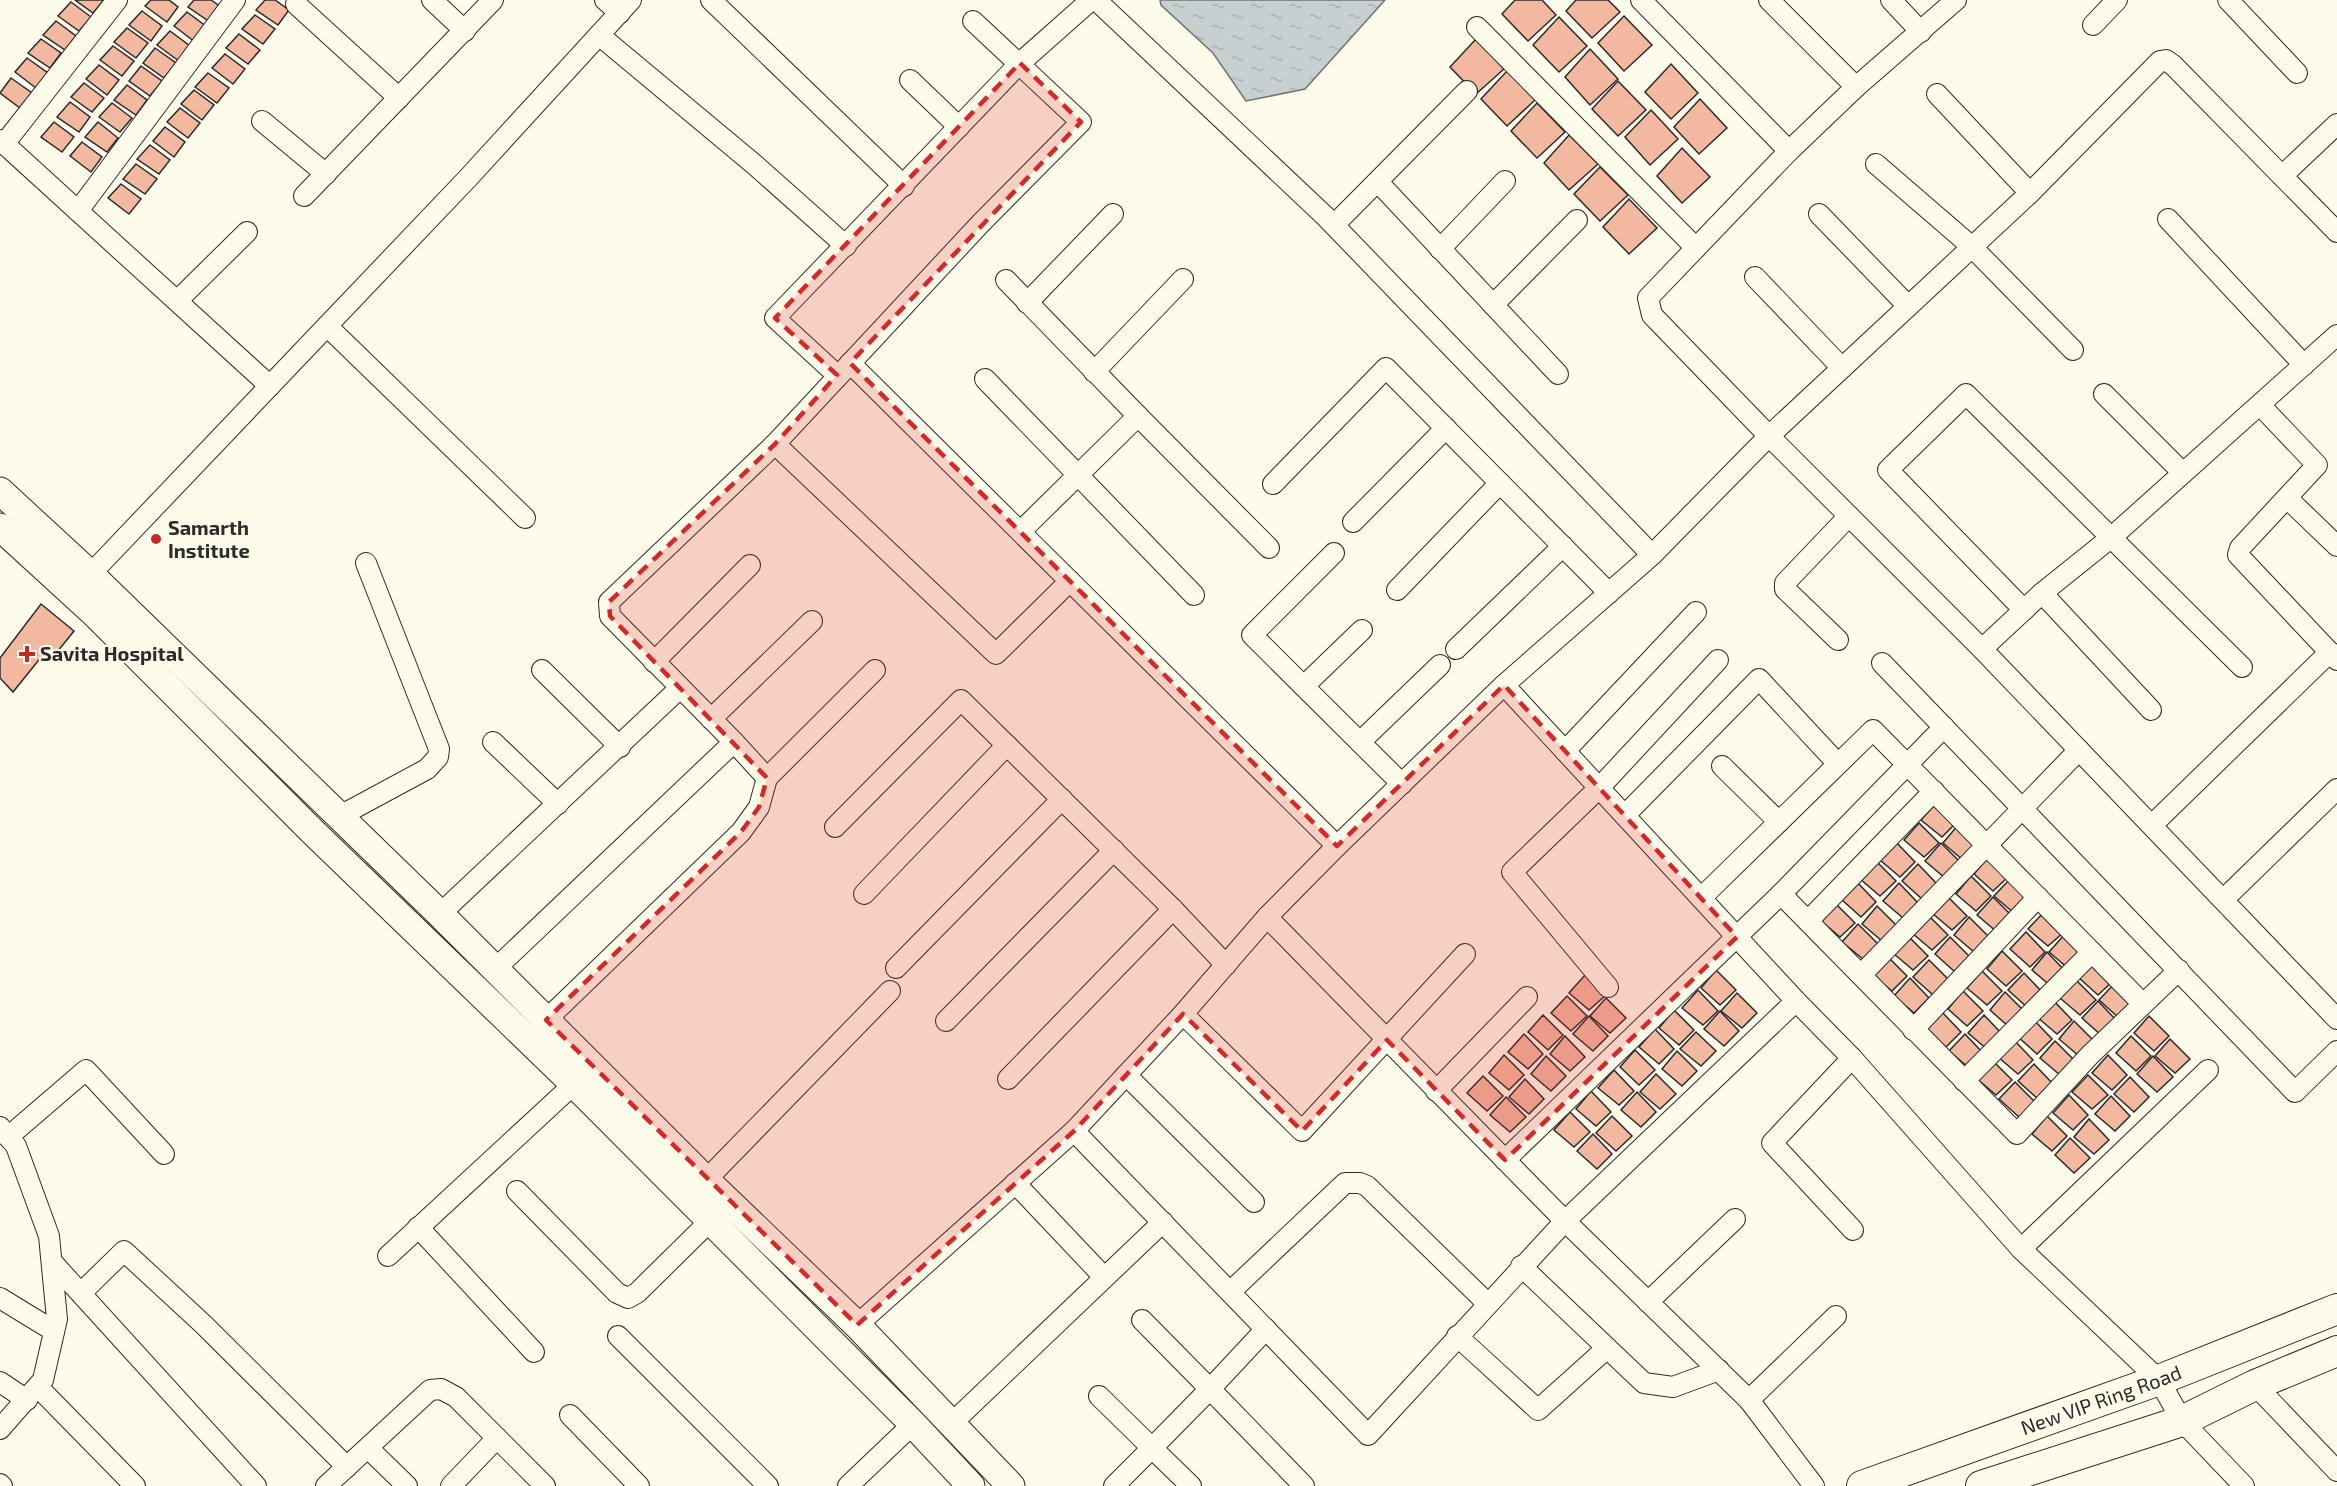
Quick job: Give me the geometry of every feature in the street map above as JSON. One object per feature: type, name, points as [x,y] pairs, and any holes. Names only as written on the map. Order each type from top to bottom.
[{"type":"main road","name":"New VIP Ring Road","points":[[1862,1486],[2159,1380],[2337,1309]]},
{"type":"main road","points":[[1996,1484],[2182,1421],[2254,1385],[2337,1352]]},
{"type":"street","points":[[117,0],[2,142],[270,386]]},
{"type":"street","points":[[78,212],[235,0]]},
{"type":"street","points":[[432,0],[465,31]]},
{"type":"street","points":[[304,196],[493,0]]},
{"type":"street","points":[[711,0],[904,186]]},
{"type":"street","points":[[1337,846],[1021,531],[844,369],[775,318],[1020,63],[1093,0],[1334,225],[1652,555]]},
{"type":"street","points":[[1641,0],[1789,151]]},
{"type":"street","points":[[1769,0],[1856,87]]},
{"type":"street","points":[[1891,0],[1921,32]]},
{"type":"street","points":[[1956,0],[1856,87],[1789,151],[1648,298],[1652,315],[1982,650],[2337,1019]]},
{"type":"street","points":[[2093,25],[2117,0]]},
{"type":"street","points":[[2228,0],[2297,73]]},
{"type":"street","points":[[296,4],[399,98]]},
{"type":"street","points":[[72,594],[599,35],[619,4]]},
{"type":"street","points":[[767,778],[610,616],[609,602],[775,444],[981,223],[1081,122],[973,21]]},
{"type":"street","points":[[1477,27],[1696,248]]},
{"type":"street","points":[[599,35],[755,165],[846,246]]},
{"type":"street","points":[[857,1325],[1074,1131],[1183,1014],[1267,917],[1337,846],[1504,685],[1652,555],[1769,436],[2030,193],[2160,61],[2166,60],[2337,232]]},
{"type":"street","points":[[910,80],[959,127]]},
{"type":"street","points":[[1334,225],[1467,91]]},
{"type":"street","points":[[1937,94],[2030,193]]},
{"type":"street","points":[[262,121],[326,174]]},
{"type":"street","points":[[2282,176],[2337,124]]},
{"type":"street","points":[[1876,165],[1971,246],[2073,350]]},
{"type":"street","points":[[1440,249],[1505,181]]},
{"type":"street","points":[[1378,182],[1558,374]]},
{"type":"street","points":[[1027,303],[1113,214]]},
{"type":"street","points":[[1819,214],[1908,306]]},
{"type":"street","points":[[2168,219],[2304,365]]},
{"type":"street","points":[[1493,305],[1577,220]]},
{"type":"street","points":[[177,302],[247,232]]},
{"type":"street","points":[[1755,277],[1842,368]]},
{"type":"street","points":[[1094,372],[1183,279]]},
{"type":"street","points":[[1005,280],[1269,548]]},
{"type":"street","points":[[327,326],[525,518]]},
{"type":"street","points":[[1982,650],[2042,593],[2113,536],[2337,335]]},
{"type":"street","points":[[1273,484],[1386,368],[1609,593]]},
{"type":"street","points":[[985,379],[1194,595]]},
{"type":"street","points":[[2024,610],[1888,470],[1966,394],[2113,536],[2242,667]]},
{"type":"street","points":[[2104,394],[2183,474]]},
{"type":"street","points":[[2152,825],[2334,656],[2238,555],[2240,548],[2317,465],[2260,405]]},
{"type":"street","points":[[1021,531],[1138,416]]},
{"type":"street","points":[[1353,522],[1446,428]]},
{"type":"street","points":[[775,444],[996,654],[1070,581]]},
{"type":"street","points":[[1396,590],[1500,483]]},
{"type":"street","points":[[0,492],[90,574],[440,914],[706,1180],[857,1325],[1011,1486]]},
{"type":"street","points":[[2287,498],[2337,546]]},
{"type":"street","points":[[1838,640],[1785,589],[1785,583],[1849,516]]},
{"type":"street","points":[[0,527],[72,594],[574,1084],[913,1424],[970,1486]]},
{"type":"street","points":[[1456,648],[1563,546]]},
{"type":"street","points":[[1334,553],[1252,635],[1402,784]]},
{"type":"street","points":[[338,817],[427,769],[438,757],[439,749],[366,563]]},
{"type":"street","points":[[654,662],[750,565]]},
{"type":"street","points":[[2042,593],[2151,710]]},
{"type":"street","points":[[1565,750],[1696,612]]},
{"type":"street","points":[[711,719],[812,621]]},
{"type":"street","points":[[1304,686],[1362,630]]},
{"type":"street","points":[[1608,987],[1512,872],[1599,788],[1718,660]]},
{"type":"street","points":[[1882,663],[2295,1092],[2337,1051]]},
{"type":"street","points":[[1360,742],[1440,665]]},
{"type":"street","points":[[542,670],[620,747]]},
{"type":"street","points":[[546,1020],[741,832],[759,807],[767,778],[874,670]]},
{"type":"street","points":[[1625,815],[1759,680],[1838,764]]},
{"type":"street","points":[[1504,685],[1796,1001],[1852,1058],[2021,1250],[2159,1380],[2182,1421],[2244,1486]]},
{"type":"street","points":[[440,914],[620,747],[680,688]]},
{"type":"street","points":[[835,827],[961,700],[1114,850],[1226,965]]},
{"type":"street","points":[[1505,1160],[1781,894],[1944,727]]},
{"type":"street","points":[[1701,898],[1873,730],[2143,1004]]},
{"type":"street","points":[[493,742],[558,804]]},
{"type":"street","points":[[494,970],[734,742]]},
{"type":"street","points":[[864,894],[1007,745]]},
{"type":"street","points":[[1861,975],[2079,750]]},
{"type":"street","points":[[1722,766],[1779,822]]},
{"type":"street","points":[[2224,899],[2337,789]]},
{"type":"street","points":[[1808,921],[1934,791]]},
{"type":"street","points":[[896,968],[1062,799]]},
{"type":"street","points":[[946,1021],[1114,850]]},
{"type":"street","points":[[1781,894],[2017,1134],[2090,1055],[2179,970]]},
{"type":"street","points":[[1913,1030],[2038,897]]},
{"type":"street","points":[[1008,1079],[1173,909]]},
{"type":"street","points":[[1267,917],[1565,1221],[1749,1400],[1814,1486]]},
{"type":"street","points":[[1964,1081],[2092,952]]},
{"type":"street","points":[[1183,1014],[1302,1131],[1465,954]]},
{"type":"street","points":[[706,1180],[890,991]]},
{"type":"street","points":[[1436,1090],[1527,997]]},
{"type":"street","points":[[1074,1131],[1368,1435],[1521,1266],[1565,1221],[1796,1001]]},
{"type":"street","points":[[1852,1058],[1772,1143],[1853,1230]]},
{"type":"street","points":[[2021,1250],[2208,1070]]},
{"type":"street","points":[[0,1429],[43,1380],[57,1319],[49,1236],[16,1146],[4,1132],[86,1071],[164,1154]]},
{"type":"street","points":[[1126,1075],[1254,1202]]},
{"type":"street","points":[[388,1256],[574,1084]]},
{"type":"street","points":[[1230,1292],[1345,1183],[1353,1182],[1367,1186],[1487,1303]]},
{"type":"street","points":[[1015,1183],[1103,1276]]},
{"type":"street","points":[[517,1191],[617,1293],[628,1298],[638,1293],[710,1221]]},
{"type":"street","points":[[1648,1302],[1735,1219]]},
{"type":"street","points":[[951,1424],[1103,1276],[1163,1222]]},
{"type":"street","points":[[418,1227],[534,1352]]},
{"type":"street","points":[[81,1293],[124,1251],[203,1324],[347,1467]]},
{"type":"street","points":[[53,1263],[256,1486]]},
{"type":"street","points":[[1521,1266],[1644,1383],[1673,1387],[1719,1370]]},
{"type":"street","points":[[0,1298],[54,1331]]},
{"type":"street","points":[[1749,1400],[1836,1316]]},
{"type":"street","points":[[1142,1320],[1304,1486]]},
{"type":"street","points":[[1114,1486],[1266,1329]]},
{"type":"street","points":[[618,1336],[768,1486]]},
{"type":"street","points":[[1457,1336],[1538,1410],[1607,1348]]},
{"type":"street","points":[[0,1382],[32,1393],[135,1486]]},
{"type":"street","points":[[2254,1385],[2337,1471]]},
{"type":"street","points":[[326,1486],[430,1390],[441,1389],[456,1397],[544,1486]]},
{"type":"street","points":[[1099,1396],[1191,1486]]},
{"type":"street","points":[[570,1415],[639,1486]]},
{"type":"street","points":[[848,1486],[913,1424]]},
{"type":"street","points":[[451,1486],[497,1438]]},
{"type":"street","points":[[368,1448],[407,1486]]},
{"type":"highlighted area","points":[[1020,63],[1081,122],[850,363],[1337,846],[1504,685],[1737,937],[1505,1160],[1387,1040],[1302,1131],[1183,1014],[1074,1131],[857,1325],[546,1020],[741,832],[759,807],[767,778],[610,616],[609,602],[775,444],[837,375],[775,318]]},
{"type":"water","points":[[1160,0],[1385,0],[1305,89],[1246,101],[1213,53],[1161,5]]},
{"type":"building","points":[[75,0],[104,0],[93,13]]},
{"type":"building","points":[[151,0],[169,0],[178,7],[167,22],[145,6]]},
{"type":"building","points":[[194,0],[211,0],[221,7],[210,22],[188,7]]},
{"type":"building","points":[[265,0],[275,0],[289,10],[278,25],[256,10]]},
{"type":"building","points":[[1515,0],[1542,0],[1556,15],[1528,41],[1502,14]]},
{"type":"building","points":[[1576,0],[1608,0],[1620,12],[1592,38],[1566,11]]},
{"type":"building","points":[[71,2],[91,17],[79,31],[58,16]]},
{"type":"building","points":[[142,11],[162,26],[151,41],[129,25]]},
{"type":"building","points":[[187,12],[207,27],[195,42],[174,26]]},
{"type":"building","points":[[255,15],[275,29],[263,44],[242,29]]},
{"type":"building","points":[[1624,16],[1652,45],[1624,71],[1598,43]]},
{"type":"building","points":[[1559,17],[1587,46],[1559,72],[1533,45]]},
{"type":"building","points":[[56,21],[76,36],[65,50],[43,35]]},
{"type":"building","points":[[127,28],[148,43],[136,58],[114,42]]},
{"type":"building","points":[[170,31],[190,46],[179,61],[157,45]]},
{"type":"building","points":[[239,34],[260,50],[248,64],[226,48]]},
{"type":"building","points":[[41,39],[61,53],[50,68],[28,53]]},
{"type":"building","points":[[1476,39],[1504,69],[1476,94],[1450,67]]},
{"type":"building","points":[[113,46],[134,61],[122,76],[100,60]]},
{"type":"building","points":[[155,48],[176,63],[164,78],[143,63]]},
{"type":"building","points":[[1590,49],[1618,79],[1590,105],[1565,77]]},
{"type":"building","points":[[225,54],[245,69],[233,84],[212,68]]},
{"type":"building","points":[[27,58],[48,73],[36,88],[15,72]]},
{"type":"building","points":[[1671,64],[1698,93],[1671,119],[1645,92]]},
{"type":"building","points":[[99,65],[119,80],[107,95],[86,79]]},
{"type":"building","points":[[141,66],[162,81],[150,96],[129,81]]},
{"type":"building","points":[[1507,71],[1535,100],[1507,126],[1481,99]]},
{"type":"building","points":[[208,73],[229,88],[217,103],[195,87]]},
{"type":"building","points":[[11,78],[32,93],[20,108],[0,93]]},
{"type":"building","points":[[1618,81],[1646,110],[1618,136],[1592,109]]},
{"type":"building","points":[[84,83],[104,98],[92,112],[71,97]]},
{"type":"building","points":[[127,85],[147,100],[136,115],[114,100]]},
{"type":"building","points":[[194,90],[214,105],[202,120],[181,104]]},
{"type":"building","points":[[1700,99],[1727,128],[1699,154],[1674,127]]},
{"type":"building","points":[[70,102],[90,117],[79,132],[57,117]]},
{"type":"building","points":[[112,103],[132,118],[120,132],[99,117]]},
{"type":"building","points":[[1537,103],[1565,132],[1537,158],[1511,131]]},
{"type":"building","points":[[180,108],[200,123],[188,138],[167,122]]},
{"type":"building","points":[[1651,110],[1678,139],[1650,165],[1625,137]]},
{"type":"building","points":[[54,122],[74,137],[62,152],[41,137]]},
{"type":"building","points":[[98,122],[118,138],[107,152],[85,137]]},
{"type":"building","points":[[165,127],[185,142],[174,157],[153,141]]},
{"type":"building","points":[[1569,135],[1598,164],[1569,190],[1544,163]]},
{"type":"building","points":[[82,142],[102,157],[91,172],[70,156]]},
{"type":"building","points":[[150,145],[170,160],[159,174],[137,159]]},
{"type":"building","points":[[1682,148],[1710,177],[1682,203],[1657,176]]},
{"type":"building","points":[[136,164],[157,179],[145,194],[123,179]]},
{"type":"building","points":[[1600,167],[1628,195],[1600,221],[1574,194]]},
{"type":"building","points":[[121,184],[141,199],[129,214],[108,198]]},
{"type":"building","points":[[1629,199],[1657,228],[1629,254],[1603,227]]},
{"type":"building","points":[[41,604],[74,631],[53,657],[46,651],[13,692],[0,678],[0,658]]},
{"type":"building","points":[[1937,802],[1957,822],[1942,837],[1921,820]]},
{"type":"building","points":[[1919,823],[1939,843],[1924,857],[1904,840]]},
{"type":"building","points":[[1958,825],[1978,845],[1963,860],[1943,843]]},
{"type":"building","points":[[1896,842],[1915,862],[1900,877],[1880,860]]},
{"type":"building","points":[[1941,843],[1961,863],[1945,878],[1925,861]]},
{"type":"building","points":[[1989,856],[2009,876],[1993,891],[1974,874]]},
{"type":"building","points":[[1876,861],[1896,881],[1880,896],[1860,879]]},
{"type":"building","points":[[1918,864],[1937,884],[1922,899],[1902,881]]},
{"type":"building","points":[[1971,876],[1991,896],[1976,911],[1956,894]]},
{"type":"building","points":[[2010,879],[2030,899],[2015,914],[1994,896]]},
{"type":"building","points":[[1857,882],[1876,902],[1861,917],[1841,899]]},
{"type":"building","points":[[1899,883],[1918,903],[1903,918],[1883,901]]},
{"type":"building","points":[[1947,896],[1967,916],[1952,930],[1932,913]]},
{"type":"building","points":[[1993,897],[2013,917],[1997,932],[1977,915]]},
{"type":"building","points":[[1835,903],[1855,923],[1840,937],[1820,920]]},
{"type":"building","points":[[1877,906],[1897,926],[1882,941],[1862,924]]},
{"type":"building","points":[[2044,912],[2064,932],[2048,946],[2028,929]]},
{"type":"building","points":[[1928,915],[1948,935],[1932,950],[1912,933]]},
{"type":"building","points":[[1969,917],[1989,937],[1974,952],[1954,935]]},
{"type":"building","points":[[1858,924],[1878,944],[1863,959],[1842,942]]},
{"type":"building","points":[[2026,932],[2045,952],[2030,967],[2010,949]]},
{"type":"building","points":[[2065,934],[2084,955],[2069,969],[2049,952]]},
{"type":"building","points":[[1908,936],[1928,956],[1913,970],[1893,953]]},
{"type":"building","points":[[1950,937],[1970,957],[1955,972],[1935,954]]},
{"type":"building","points":[[2002,951],[2022,971],[2006,986],[1987,969]]},
{"type":"building","points":[[2047,952],[2067,973],[2052,987],[2032,970]]},
{"type":"building","points":[[1887,956],[1907,976],[1892,991],[1871,974]]},
{"type":"building","points":[[1929,960],[1949,980],[1933,995],[1913,977]]},
{"type":"building","points":[[2094,960],[2114,980],[2098,995],[2078,977]]},
{"type":"building","points":[[1716,970],[1736,990],[1720,1005],[1701,988]]},
{"type":"building","points":[[1982,971],[2002,991],[1987,1005],[1967,988]]},
{"type":"building","points":[[2024,973],[2043,993],[2028,1008],[2008,990]]},
{"type":"building","points":[[1585,975],[1605,996],[1589,1010],[1569,993]]},
{"type":"building","points":[[1910,978],[1929,998],[1914,1013],[1894,996]]},
{"type":"building","points":[[2076,980],[2096,1000],[2080,1015],[2060,998]]},
{"type":"building","points":[[2115,983],[2135,1003],[2119,1018],[2099,1000]]},
{"type":"building","points":[[1698,990],[1718,1011],[1703,1025],[1682,1008]]},
{"type":"building","points":[[1963,991],[1983,1011],[1967,1026],[1948,1009]]},
{"type":"building","points":[[2005,992],[2025,1012],[2009,1027],[1990,1010]]},
{"type":"building","points":[[1737,993],[1757,1013],[1742,1028],[1721,1011]]},
{"type":"building","points":[[1567,996],[1587,1016],[1571,1031],[1551,1013]]},
{"type":"building","points":[[1606,998],[1626,1018],[1610,1033],[1590,1016]]},
{"type":"building","points":[[2052,999],[2072,1020],[2057,1034],[2037,1017]]},
{"type":"building","points":[[2098,1001],[2117,1021],[2102,1036],[2082,1018]]},
{"type":"building","points":[[1674,1010],[1694,1030],[1679,1045],[1659,1028]]},
{"type":"building","points":[[1720,1011],[1739,1031],[1724,1046],[1704,1029]]},
{"type":"building","points":[[1942,1012],[1961,1032],[1946,1047],[1926,1029]]},
{"type":"building","points":[[1543,1015],[1563,1035],[1548,1050],[1528,1032]]},
{"type":"building","points":[[1984,1015],[2003,1035],[1988,1050],[1968,1033]]},
{"type":"building","points":[[1589,1016],[1608,1036],[1593,1051],[1573,1034]]},
{"type":"building","points":[[2149,1016],[2169,1036],[2154,1051],[2134,1033]]},
{"type":"building","points":[[2033,1019],[2052,1039],[2037,1054],[2017,1036]]},
{"type":"building","points":[[2074,1021],[2094,1041],[2079,1056],[2059,1039]]},
{"type":"building","points":[[1655,1029],[1674,1049],[1659,1064],[1639,1047]]},
{"type":"building","points":[[1696,1032],[1716,1051],[1701,1066],[1680,1049]]},
{"type":"building","points":[[1524,1034],[1543,1054],[1528,1069],[1508,1052]]},
{"type":"building","points":[[1965,1034],[1984,1054],[1969,1068],[1949,1051]]},
{"type":"building","points":[[1565,1036],[1585,1057],[1570,1071],[1550,1054]]},
{"type":"building","points":[[2131,1036],[2151,1056],[2136,1071],[2116,1053]]},
{"type":"building","points":[[2013,1039],[2033,1060],[2018,1074],[1998,1057]]},
{"type":"building","points":[[2170,1039],[2190,1059],[2175,1073],[2155,1056]]},
{"type":"building","points":[[2055,1041],[2075,1061],[2060,1075],[2040,1058]]},
{"type":"building","points":[[1635,1050],[1655,1070],[1639,1085],[1620,1067]]},
{"type":"building","points":[[1677,1051],[1697,1071],[1682,1086],[1662,1069]]},
{"type":"building","points":[[1504,1055],[1524,1075],[1509,1090],[1489,1073]]},
{"type":"building","points":[[2108,1055],[2127,1075],[2112,1090],[2092,1073]]},
{"type":"building","points":[[1546,1056],[1566,1076],[1551,1091],[1531,1074]]},
{"type":"building","points":[[2153,1056],[2173,1077],[2157,1092],[2137,1074]]},
{"type":"building","points":[[1992,1060],[2012,1080],[1996,1095],[1976,1078]]},
{"type":"building","points":[[2034,1064],[2053,1084],[2038,1099],[2018,1081]]},
{"type":"building","points":[[1614,1070],[1634,1091],[1619,1105],[1598,1088]]},
{"type":"building","points":[[1656,1074],[1676,1094],[1660,1109],[1640,1092]]},
{"type":"building","points":[[2088,1075],[2108,1095],[2092,1109],[2072,1092]]},
{"type":"building","points":[[1483,1076],[1503,1096],[1487,1111],[1467,1093]]},
{"type":"building","points":[[2130,1077],[2149,1097],[2134,1112],[2114,1094]]},
{"type":"building","points":[[1525,1079],[1544,1099],[1529,1114],[1509,1097]]},
{"type":"building","points":[[2015,1082],[2035,1102],[2019,1117],[1999,1099]]},
{"type":"building","points":[[1591,1091],[1611,1112],[1596,1126],[1576,1109]]},
{"type":"building","points":[[1637,1092],[1656,1112],[1641,1127],[1621,1110]]},
{"type":"building","points":[[2069,1095],[2088,1115],[2073,1130],[2053,1113]]},
{"type":"building","points":[[2111,1096],[2130,1116],[2115,1131],[2095,1114]]},
{"type":"building","points":[[1506,1097],[1526,1117],[1510,1132],[1490,1115]]},
{"type":"building","points":[[1570,1112],[1590,1132],[1574,1147],[1554,1130]]},
{"type":"building","points":[[1612,1116],[1632,1136],[1616,1151],[1596,1133]]},
{"type":"building","points":[[2047,1116],[2067,1136],[2052,1151],[2032,1134]]},
{"type":"building","points":[[2089,1119],[2109,1140],[2094,1154],[2074,1137]]},
{"type":"building","points":[[1593,1134],[1612,1154],[1597,1169],[1577,1151]]},
{"type":"building","points":[[2070,1138],[2090,1158],[2074,1173],[2055,1155]]},
{"type":"place","name":"Samarth Institute","points":[[156,539]]},
{"type":"place","name":"Savita Hospital","points":[[27,654]]}]
